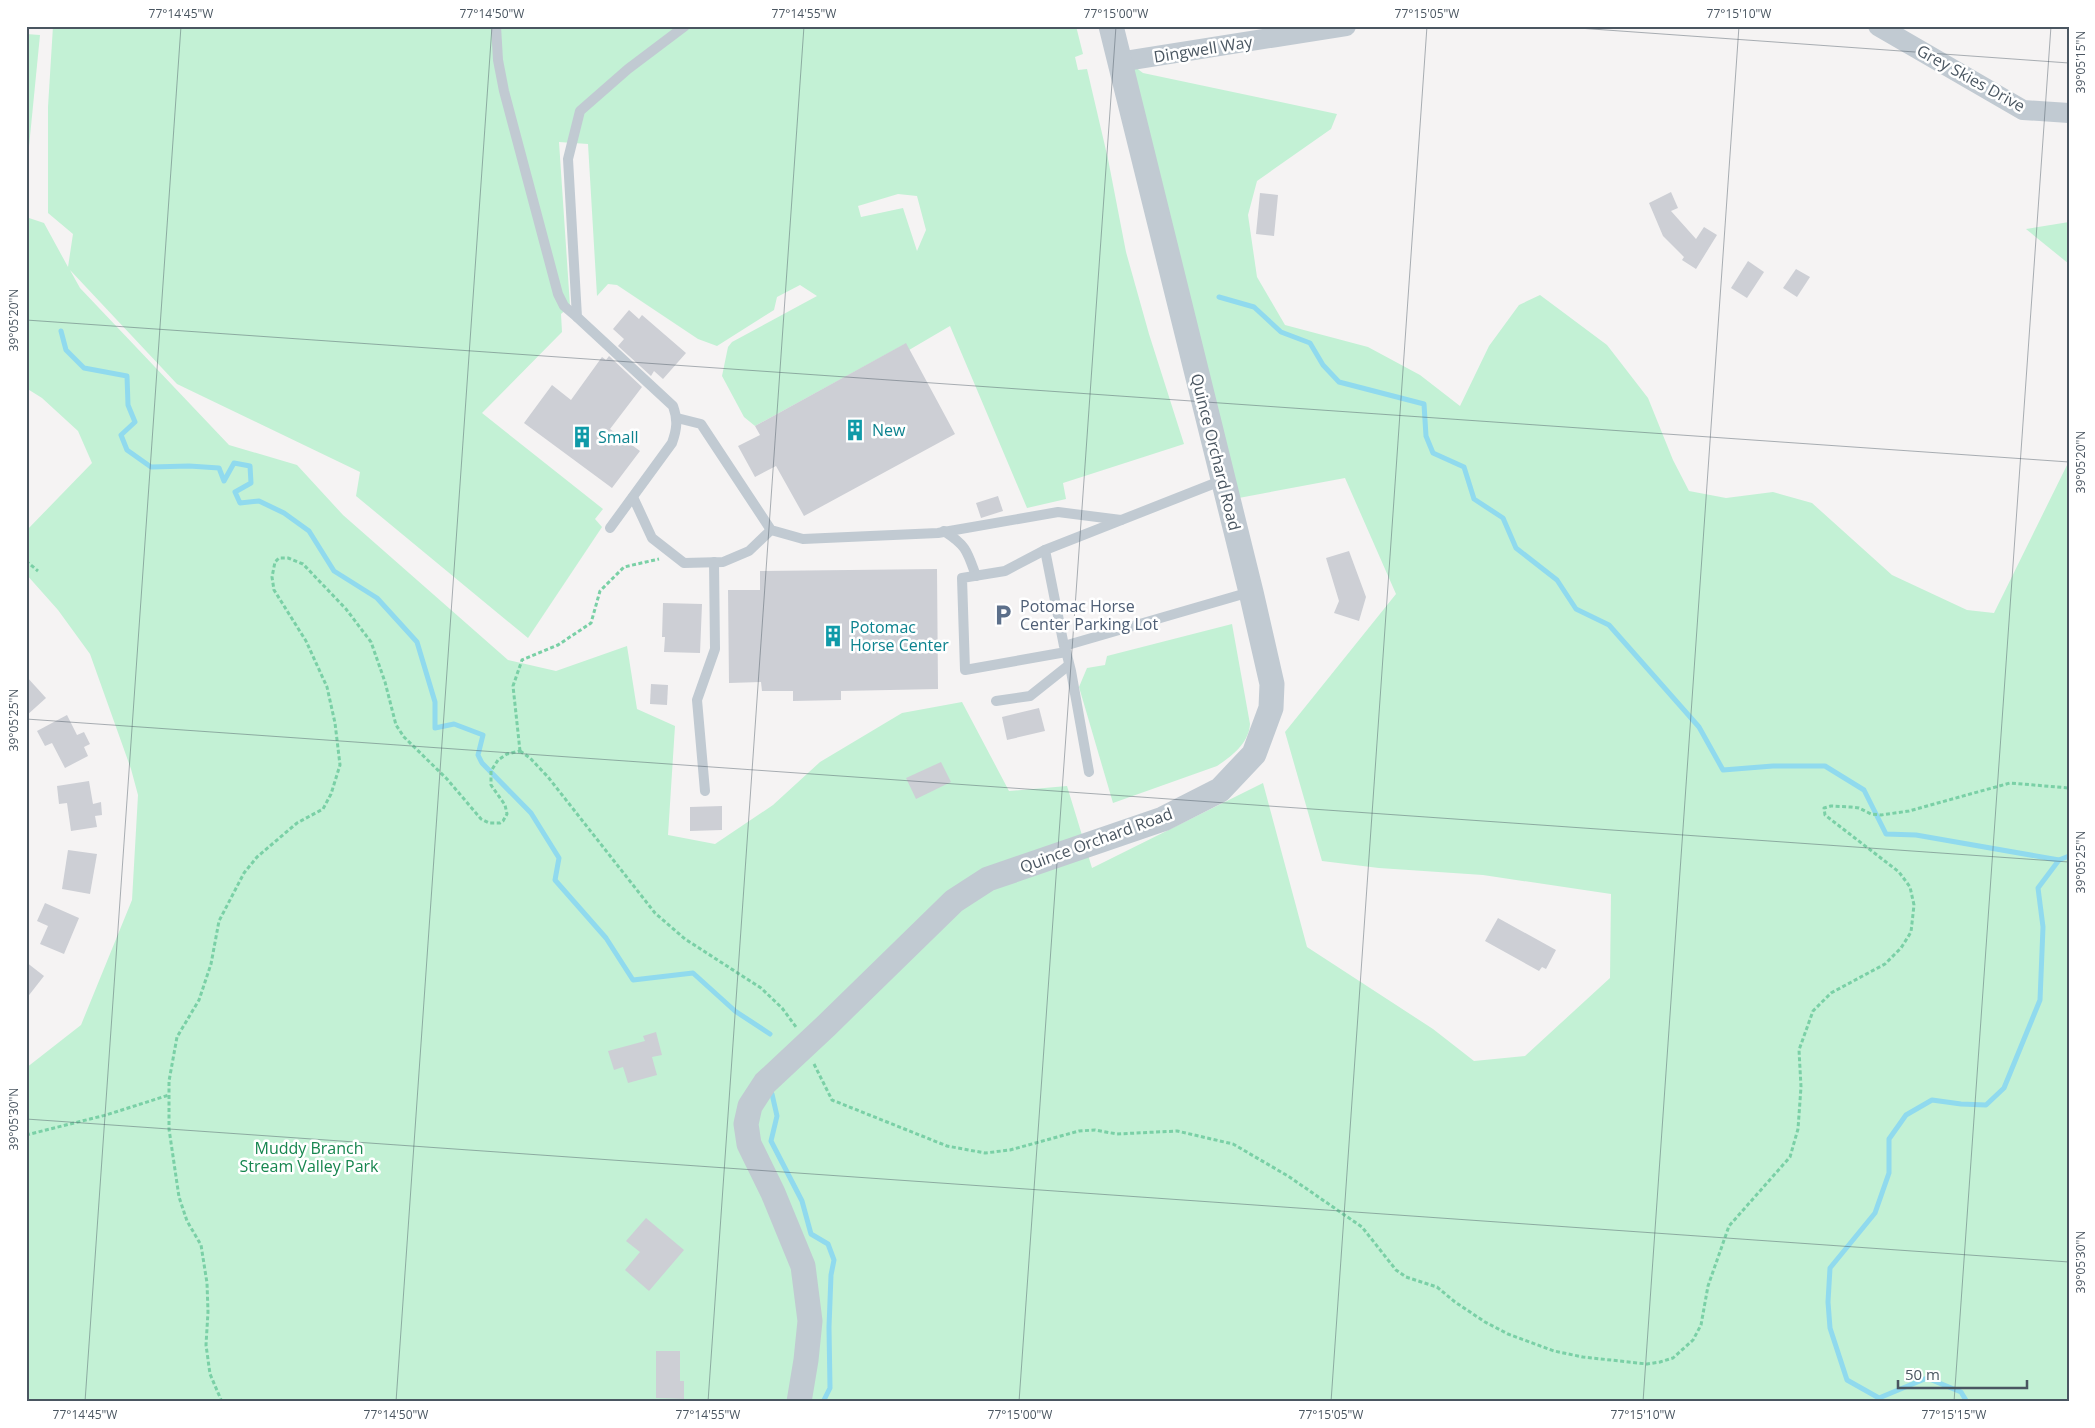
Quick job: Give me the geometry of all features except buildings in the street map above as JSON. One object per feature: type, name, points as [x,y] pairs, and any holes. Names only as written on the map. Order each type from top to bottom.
[{"type":"street","name":"Quince Orchard Road","points":[[799,1402],[810,1321],[803,1266],[773,1193],[749,1144],[746,1124],[750,1106],[765,1083],[954,901],[982,884],[1055,855],[1163,819],[1220,790],[1254,754],[1271,708],[1272,684],[1251,592],[1111,26]]},
{"type":"street","name":"Dingwell Way","points":[[1120,62],[1346,26]]},
{"type":"street","name":"Grey Skies Drive","points":[[1878,26],[2024,110],[2069,113]]},
{"type":"lane","points":[[496,26],[498,60],[504,91],[558,294],[564,306],[673,406],[678,418],[672,443],[610,528]]},
{"type":"lane","points":[[577,317],[568,159],[580,111],[628,69],[685,26]]},
{"type":"lane","points":[[678,418],[700,424],[771,530],[803,539],[944,532],[1058,512],[1122,520]]},
{"type":"lane","points":[[1223,480],[1045,550],[1006,572],[962,578],[965,670],[1065,649],[1251,592]]},
{"type":"lane","points":[[633,497],[652,538],[684,563],[723,562],[749,551],[771,530]]},
{"type":"lane","points":[[944,532],[961,542],[967,551],[976,576]]},
{"type":"lane","points":[[1045,550],[1089,772]]},
{"type":"lane","points":[[705,792],[697,700],[715,649],[714,562]]},
{"type":"lane","points":[[996,701],[1030,696],[1069,665]]},
{"type":"path","points":[[222,1402],[210,1374],[207,1293],[201,1245],[187,1221],[179,1197],[170,1130],[169,1081],[177,1037],[198,1000],[211,964],[219,921],[244,873],[257,857],[297,823],[323,809],[331,794],[340,764],[335,723],[326,687],[306,641],[274,590],[272,577],[275,562],[284,557],[294,559],[303,564],[346,608],[371,642],[385,682],[396,725],[404,737],[447,780],[481,819],[489,823],[500,824],[503,821],[507,814],[505,805],[491,785],[491,771],[498,760],[507,754],[520,751],[530,758],[548,777],[655,913],[684,939],[761,988],[782,1008],[795,1026],[832,1100],[947,1146],[985,1153],[1010,1150],[1059,1135],[1095,1130],[1117,1134],[1177,1131],[1233,1144],[1288,1176],[1362,1227],[1396,1270],[1406,1277],[1437,1287],[1455,1302],[1485,1322],[1508,1334],[1554,1351],[1607,1360],[1648,1364],[1660,1362],[1673,1358],[1693,1340],[1701,1325],[1708,1286],[1729,1226],[1790,1157],[1798,1121],[1801,1087],[1799,1050],[1813,1012],[1831,993],[1885,964],[1901,948],[1911,932],[1914,905],[1910,887],[1899,872],[1825,815],[1824,808],[1830,806],[1851,807],[1859,808],[1871,814],[1881,815],[1909,811],[2010,783],[2069,788]]},
{"type":"path","points":[[520,751],[513,686],[522,660],[558,645],[591,623],[600,591],[624,567],[656,559],[684,563]]},
{"type":"path","points":[[26,561],[38,571]]},
{"type":"path","points":[[26,1135],[106,1115],[169,1096]]},
{"type":"green space","name":"Muddy Branch Stream Valley Park","points":[[53,26],[1076,26],[1083,54],[1075,57],[1078,70],[1087,69],[1108,159],[1126,252],[1149,334],[1184,444],[1063,483],[1066,499],[1027,508],[950,326],[909,350],[905,344],[755,426],[744,417],[722,376],[728,347],[732,342],[817,296],[800,285],[777,297],[774,310],[717,346],[698,339],[617,285],[608,284],[597,296],[588,144],[559,142],[570,306],[561,314],[562,332],[482,413],[603,509],[595,519],[602,527],[528,638],[356,496],[360,472],[177,384],[70,270],[80,288],[229,445],[297,465],[343,515],[508,660],[556,671],[627,646],[637,709],[675,726],[668,835],[715,844],[773,805],[820,762],[902,713],[962,702],[1009,791],[1067,786],[1092,868],[1263,783],[1307,947],[1433,1029],[1474,1061],[1525,1056],[1610,978],[1611,894],[1483,875],[1379,868],[1322,861],[1285,732],[1396,594],[1345,478],[1228,500],[1118,54],[1143,73],[1337,114],[1331,129],[1257,181],[1248,215],[1257,277],[1285,325],[1368,347],[1420,375],[1460,406],[1489,346],[1519,305],[1540,295],[1607,345],[1648,398],[1673,460],[1689,491],[1726,498],[1773,492],[1812,503],[1892,575],[1967,610],[1994,613],[2069,461],[2069,1402],[26,1402],[26,1068],[81,1025],[132,900],[138,795],[131,769],[90,654],[58,610],[26,574],[26,531],[92,463],[78,431],[42,398],[26,388],[26,217],[44,223],[68,267],[73,234],[48,213],[48,107]],"holes":[[[898,194],[917,196],[926,230],[917,251],[903,208],[861,217],[858,206]]]},
{"type":"green space","points":[[26,34],[40,35],[26,177]]},
{"type":"green space","points":[[2069,222],[2069,264],[2026,229]]},
{"type":"green space","points":[[1232,624],[1250,724],[1247,737],[1234,753],[1217,766],[1113,803],[1079,687],[1087,668],[1105,665],[1107,656]]},
{"type":"waterway","points":[[1219,297],[1254,307],[1281,332],[1310,343],[1323,365],[1339,382],[1424,404],[1426,436],[1433,453],[1464,467],[1474,499],[1503,518],[1516,548],[1557,580],[1576,609],[1609,625],[1699,727],[1723,770],[1773,766],[1825,766],[1864,790],[1886,834],[1916,835],[2059,860]]},
{"type":"waterway","points":[[61,331],[66,350],[84,368],[127,376],[128,405],[135,422],[121,435],[127,450],[151,467],[189,466],[219,468],[224,481],[234,463],[250,466],[251,483],[235,492],[240,503],[259,501],[284,513],[309,531],[334,571],[377,598],[417,642],[435,702],[435,728],[454,724],[483,735],[478,755],[482,763],[531,813],[559,858],[555,880],[606,938],[633,980],[693,973],[735,1011],[770,1034]]},
{"type":"waterway","points":[[1967,1402],[1961,1392],[1927,1378],[1879,1398],[1847,1380],[1830,1328],[1828,1302],[1830,1268],[1875,1213],[1889,1173],[1889,1139],[1906,1115],[1932,1100],[1986,1105],[2004,1088],[2040,1000],[2043,927],[2038,888],[2059,860],[2069,856]]},
{"type":"waterway","points":[[772,1094],[777,1116],[771,1141],[802,1201],[811,1234],[828,1244],[834,1260],[831,1275],[829,1327],[830,1388],[823,1402]]},
{"type":"place","name":"New","points":[[855,430]]},
{"type":"place","name":"Small","points":[[582,437]]},
{"type":"place","name":"Potomac Horse Center Parking Lot","points":[[1003,615]]},
{"type":"place","name":"Potomac Horse Center","points":[[833,636]]}]
